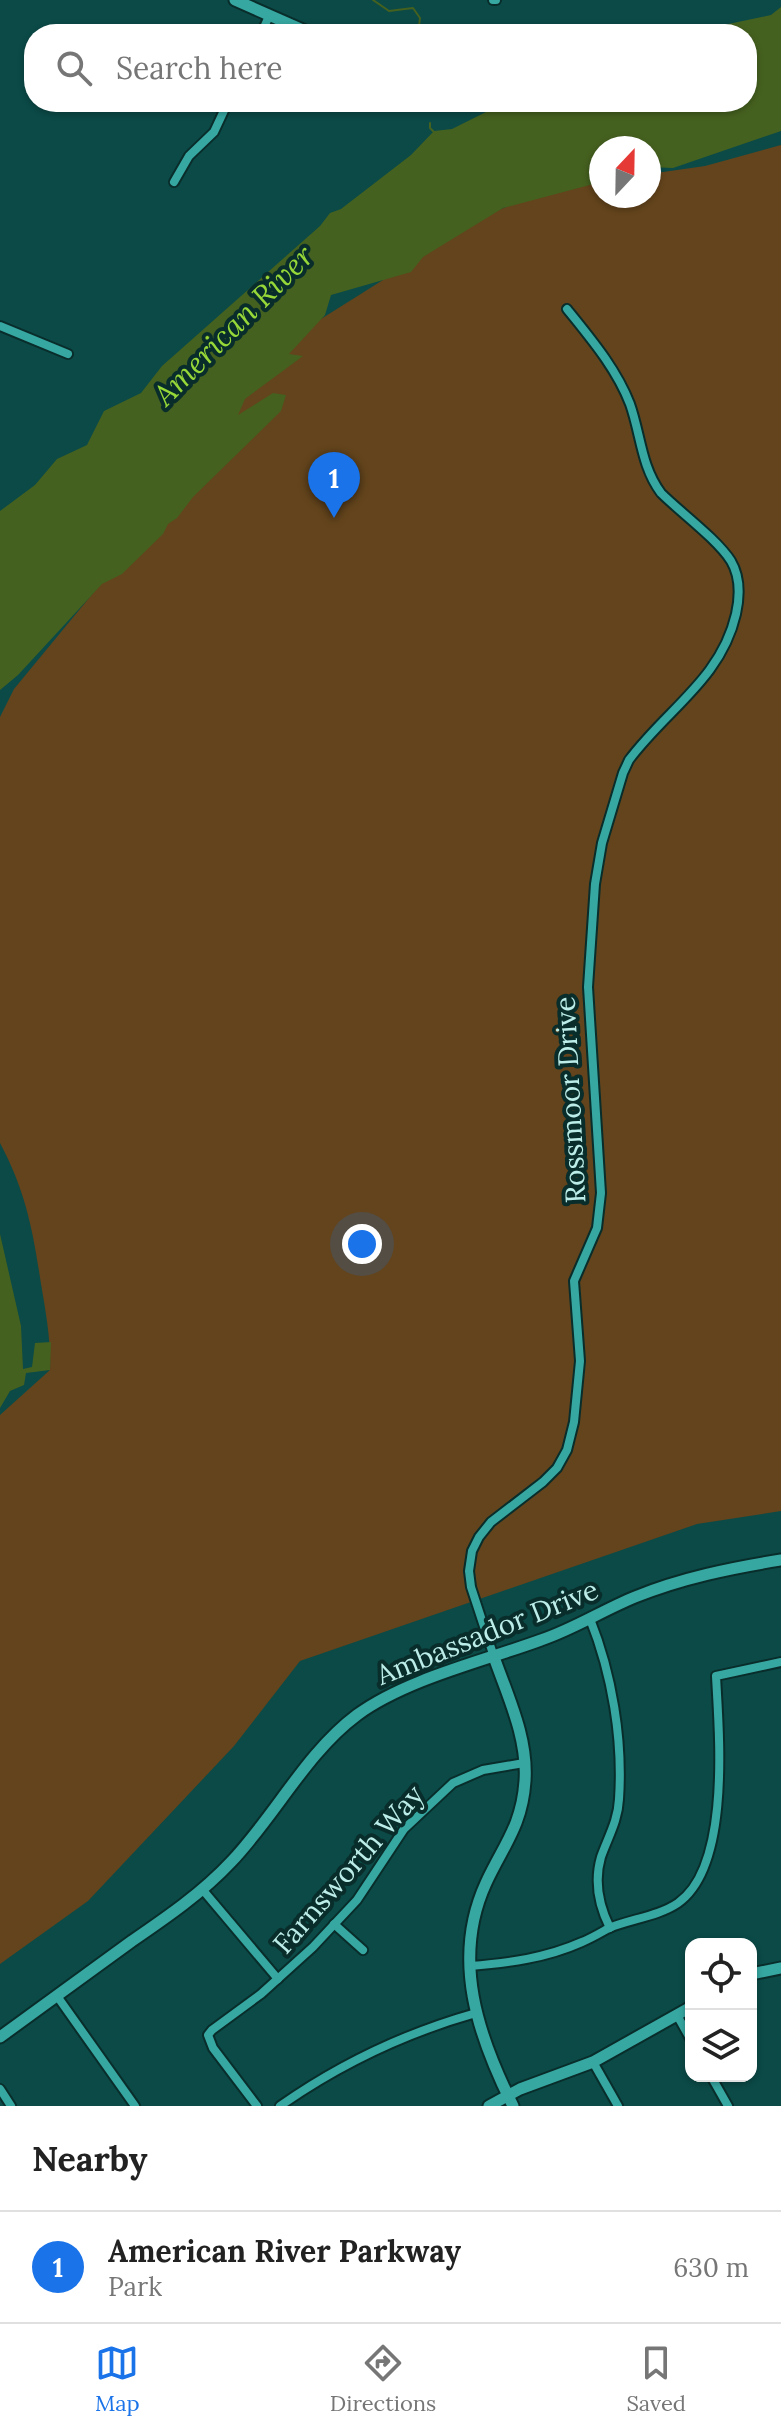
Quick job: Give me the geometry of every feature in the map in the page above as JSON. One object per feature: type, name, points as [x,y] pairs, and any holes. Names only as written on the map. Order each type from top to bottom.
[{"type":"street","points":[[235,0],[288,24]]},
{"type":"street","points":[[265,24],[269,16]]},
{"type":"street","points":[[174,182],[189,156],[214,132],[223,112]]},
{"type":"street","name":"Rossmoor Drive","points":[[511,2101],[492,2062],[476,2013],[470,1966],[471,1932],[480,1898],[519,1816],[525,1783],[524,1763],[519,1727],[471,1587],[469,1571],[472,1551],[491,1522],[557,1468],[570,1440],[574,1422],[580,1347],[573,1289],[577,1270],[597,1228],[601,1193],[588,987],[595,884],[602,843],[629,760],[718,661],[733,629],[739,599],[736,574],[729,559],[654,484],[643,459],[638,432],[623,388],[603,355],[567,309]]},
{"type":"street","points":[[0,326],[68,354]]},
{"type":"street","name":"Ambassador Drive","points":[[0,2037],[202,1889],[231,1862],[326,1744],[356,1716],[397,1692],[553,1636],[621,1603],[675,1583],[717,1571],[781,1560]]},
{"type":"street","points":[[590,1619],[600,1642],[619,1752],[618,1813],[598,1876],[600,1901],[610,1928]]},
{"type":"street","points":[[470,1966],[544,1956],[673,1906],[687,1895],[699,1880],[708,1855],[717,1805],[719,1748],[716,1676],[781,1662]]},
{"type":"street","name":"Farnsworth Way","points":[[257,2106],[213,2048],[208,2035],[278,1979],[334,1924],[357,1900],[404,1829],[453,1783],[483,1770],[524,1763]]},
{"type":"street","points":[[202,1889],[278,1979]]},
{"type":"street","points":[[334,1924],[363,1950]]},
{"type":"street","points":[[757,1973],[781,1968]]},
{"type":"street","points":[[57,1996],[135,2106]]},
{"type":"street","points":[[489,2106],[511,2101],[520,2089],[593,2062],[686,2010]]},
{"type":"street","points":[[280,2106],[363,2055],[423,2029],[476,2013]]},
{"type":"street","points":[[677,2015],[685,2029]]},
{"type":"street","points":[[593,2062],[618,2106]]},
{"type":"street","points":[[714,2082],[728,2106]]},
{"type":"street","points":[[0,2089],[11,2106]]},
{"type":"shaded area","points":[[781,145],[781,1511],[697,1524],[300,1661],[234,1746],[88,1901],[0,1964],[0,1415],[50,1370],[50,1359],[31,1229],[16,1178],[0,1143],[0,717],[14,689],[122,558],[203,432],[305,329],[488,214],[556,188],[589,183],[589,208],[661,208],[661,172],[705,166]]},
{"type":"water","name":"American River","points":[[781,7],[781,131],[673,168],[661,168],[661,136],[589,136],[589,185],[503,208],[423,257],[411,272],[331,295],[325,315],[289,354],[303,356],[245,399],[238,415],[273,393],[286,395],[281,411],[193,497],[177,518],[168,524],[163,534],[122,574],[102,584],[18,675],[0,690],[0,511],[35,485],[57,459],[87,445],[104,411],[141,393],[162,366],[320,226],[330,213],[341,209],[411,155],[434,131],[452,129],[486,112],[757,112],[757,24],[728,24],[771,15]]},
{"type":"water","points":[[0,1234],[21,1326],[23,1369],[32,1367],[35,1343],[51,1342],[50,1370],[26,1373],[24,1385],[10,1391],[0,1408]]},
{"type":"waterway","points":[[373,0],[389,11],[413,8],[420,18],[419,24]]},
{"type":"waterway","points":[[430,123],[434,132]]},
{"type":"place","name":"American River Parkway","points":[[334,518]]}]
